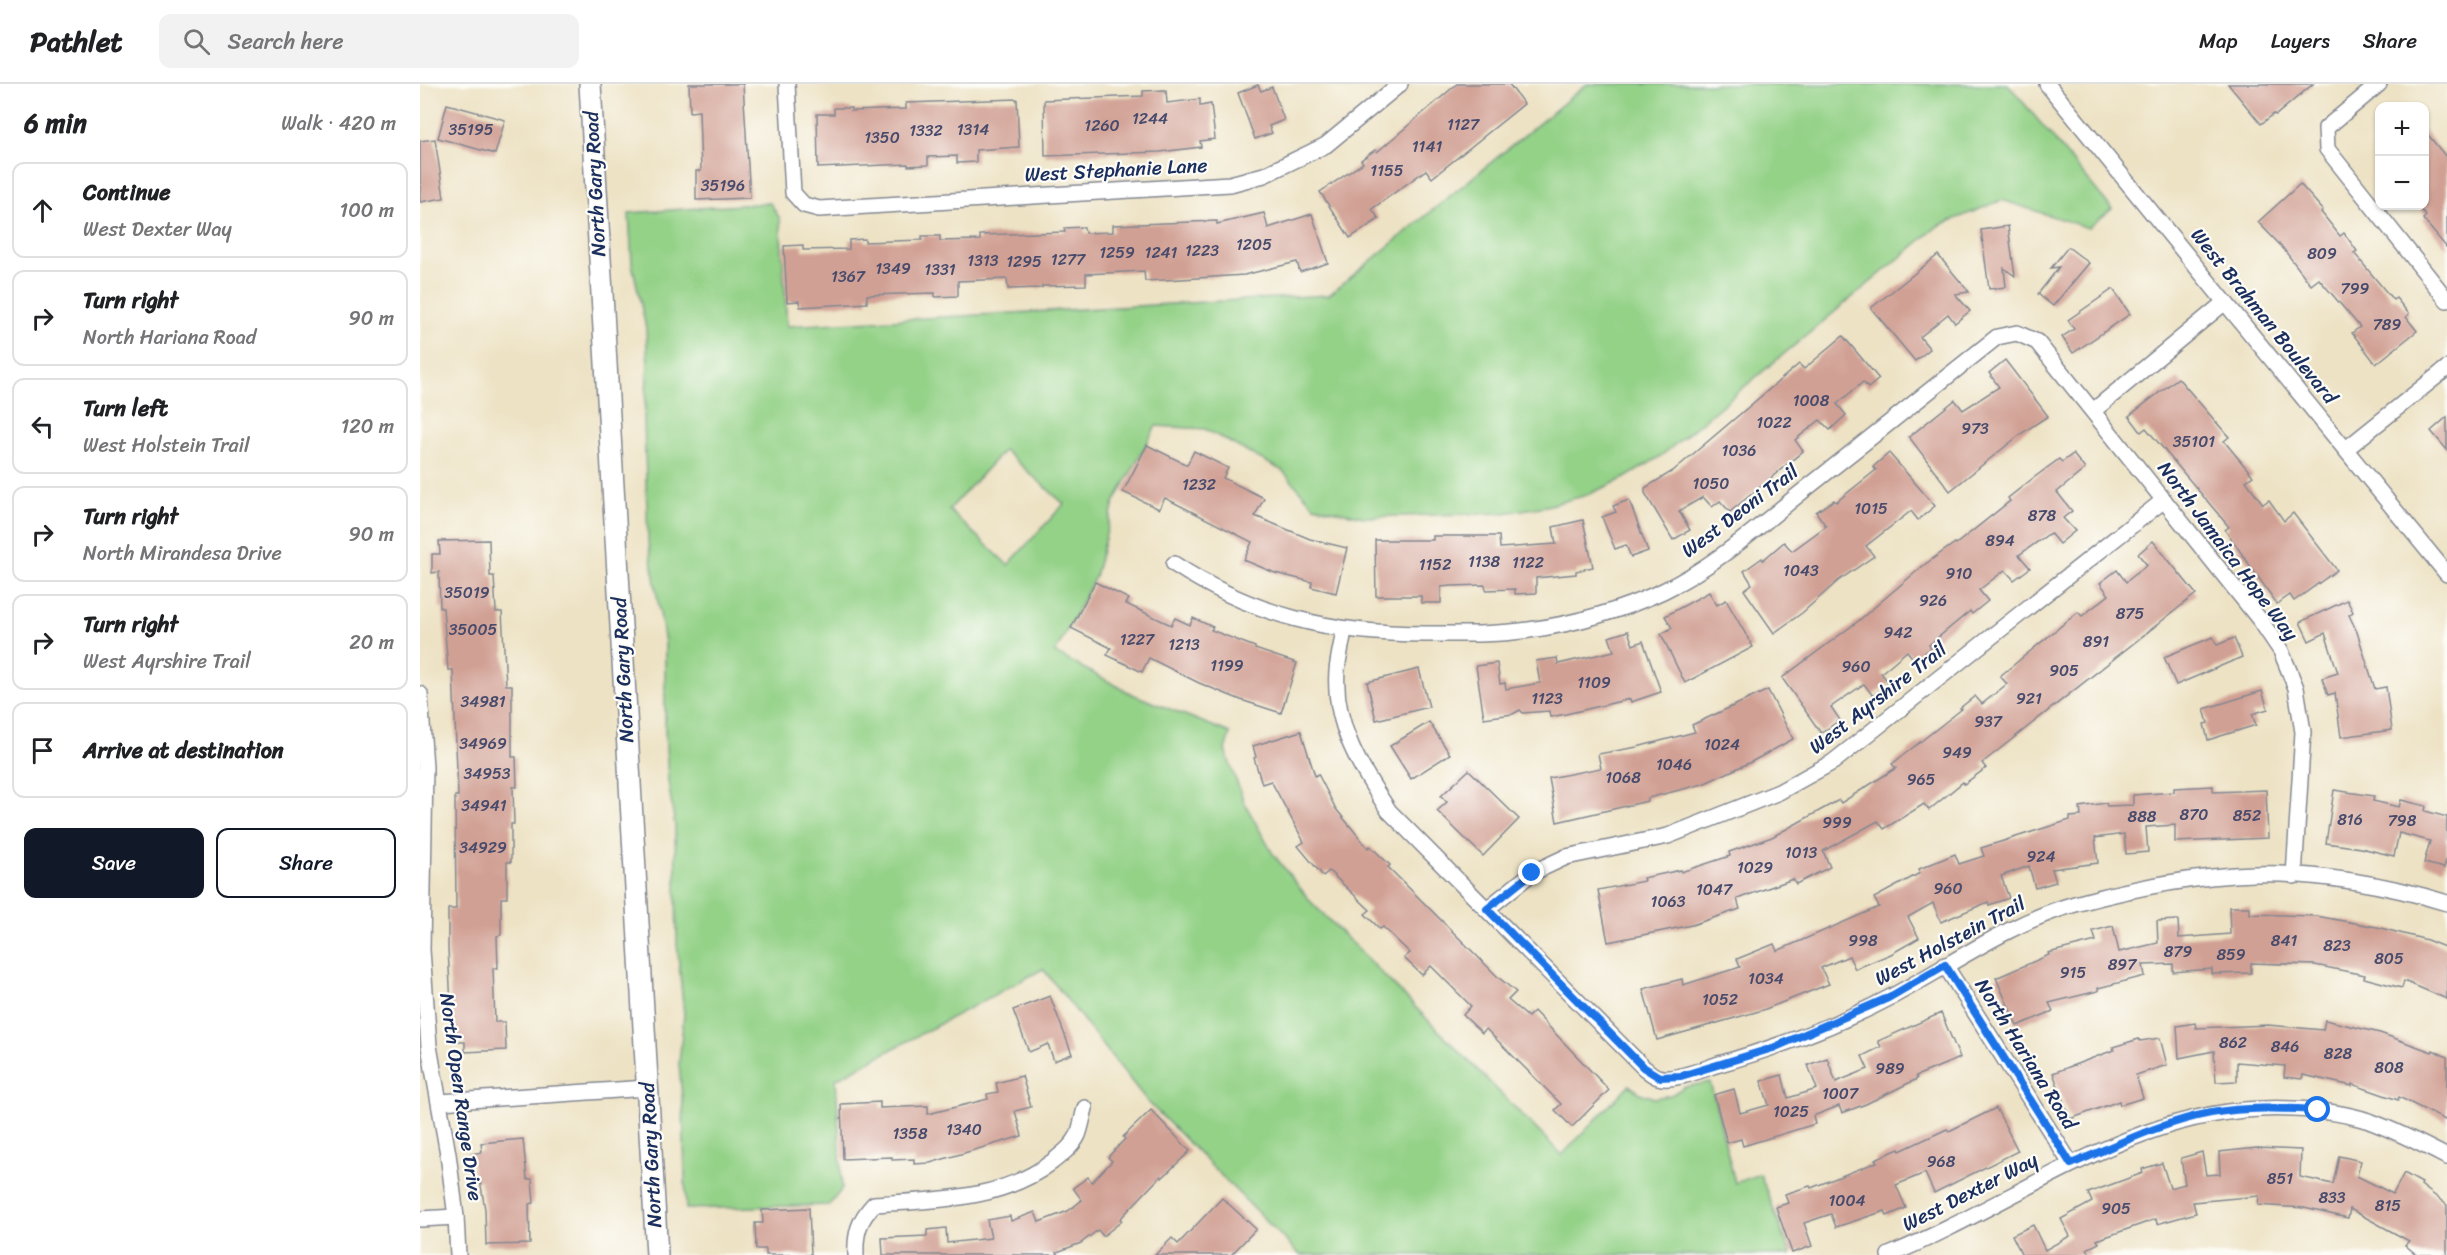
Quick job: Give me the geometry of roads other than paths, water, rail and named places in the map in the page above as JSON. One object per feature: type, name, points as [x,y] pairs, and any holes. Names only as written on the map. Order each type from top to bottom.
[{"type":"main road","name":"North Gary Road","points":[[590,84],[657,1255]]},
{"type":"street","name":"West Stephanie Lane","points":[[788,84],[793,194],[804,205],[819,209],[1230,184],[1264,175],[1326,145],[1400,84]]},
{"type":"street","name":"West Brahman Boulevard","points":[[2048,84],[2447,574]]},
{"type":"street","points":[[2379,84],[2326,128],[2327,149],[2447,300]]},
{"type":"street","points":[[2093,411],[2225,302]]},
{"type":"street","name":"North Jamaica Hope Way","points":[[2017,333],[2037,342],[2260,620],[2281,651],[2296,688],[2303,732],[2294,876]]},
{"type":"street","name":"West Deoni Trail","points":[[1174,564],[1201,581],[1240,600],[1293,620],[1344,630],[1398,634],[1466,634],[1529,630],[1601,614],[1663,591],[1718,559],[1997,337],[2017,333]]},
{"type":"street","points":[[2346,449],[2447,368]]},
{"type":"street","name":"West Ayrshire Trail","points":[[1487,909],[1532,873],[1566,857],[1668,836],[1779,792],[1833,762],[2164,500]]},
{"type":"street","points":[[1344,630],[1337,672],[1339,703],[1347,738],[1365,775],[1389,811],[1487,909]]},
{"type":"street","name":"North Open Range Drive","points":[[420,694],[423,767],[423,994],[456,1217],[458,1255]]},
{"type":"street","name":"West Holstein Trail","points":[[1487,909],[1643,1067],[1659,1077],[1681,1076],[1773,1048],[1888,998],[2022,924],[2074,905],[2140,889],[2206,878],[2255,874],[2294,876],[2409,891],[2447,903]]},
{"type":"street","name":"North Hariana Road","points":[[1945,965],[2071,1164]]},
{"type":"street","points":[[440,1102],[647,1088]]},
{"type":"street","points":[[856,1255],[855,1237],[862,1217],[874,1204],[966,1197],[1006,1187],[1040,1171],[1064,1153],[1077,1135],[1085,1108]]},
{"type":"street","name":"West Dexter Way","points":[[1888,1255],[2071,1164],[2157,1127],[2211,1113],[2268,1108],[2318,1110],[2367,1121],[2416,1141],[2447,1157]]},
{"type":"street","points":[[420,1219],[456,1217]]}]
